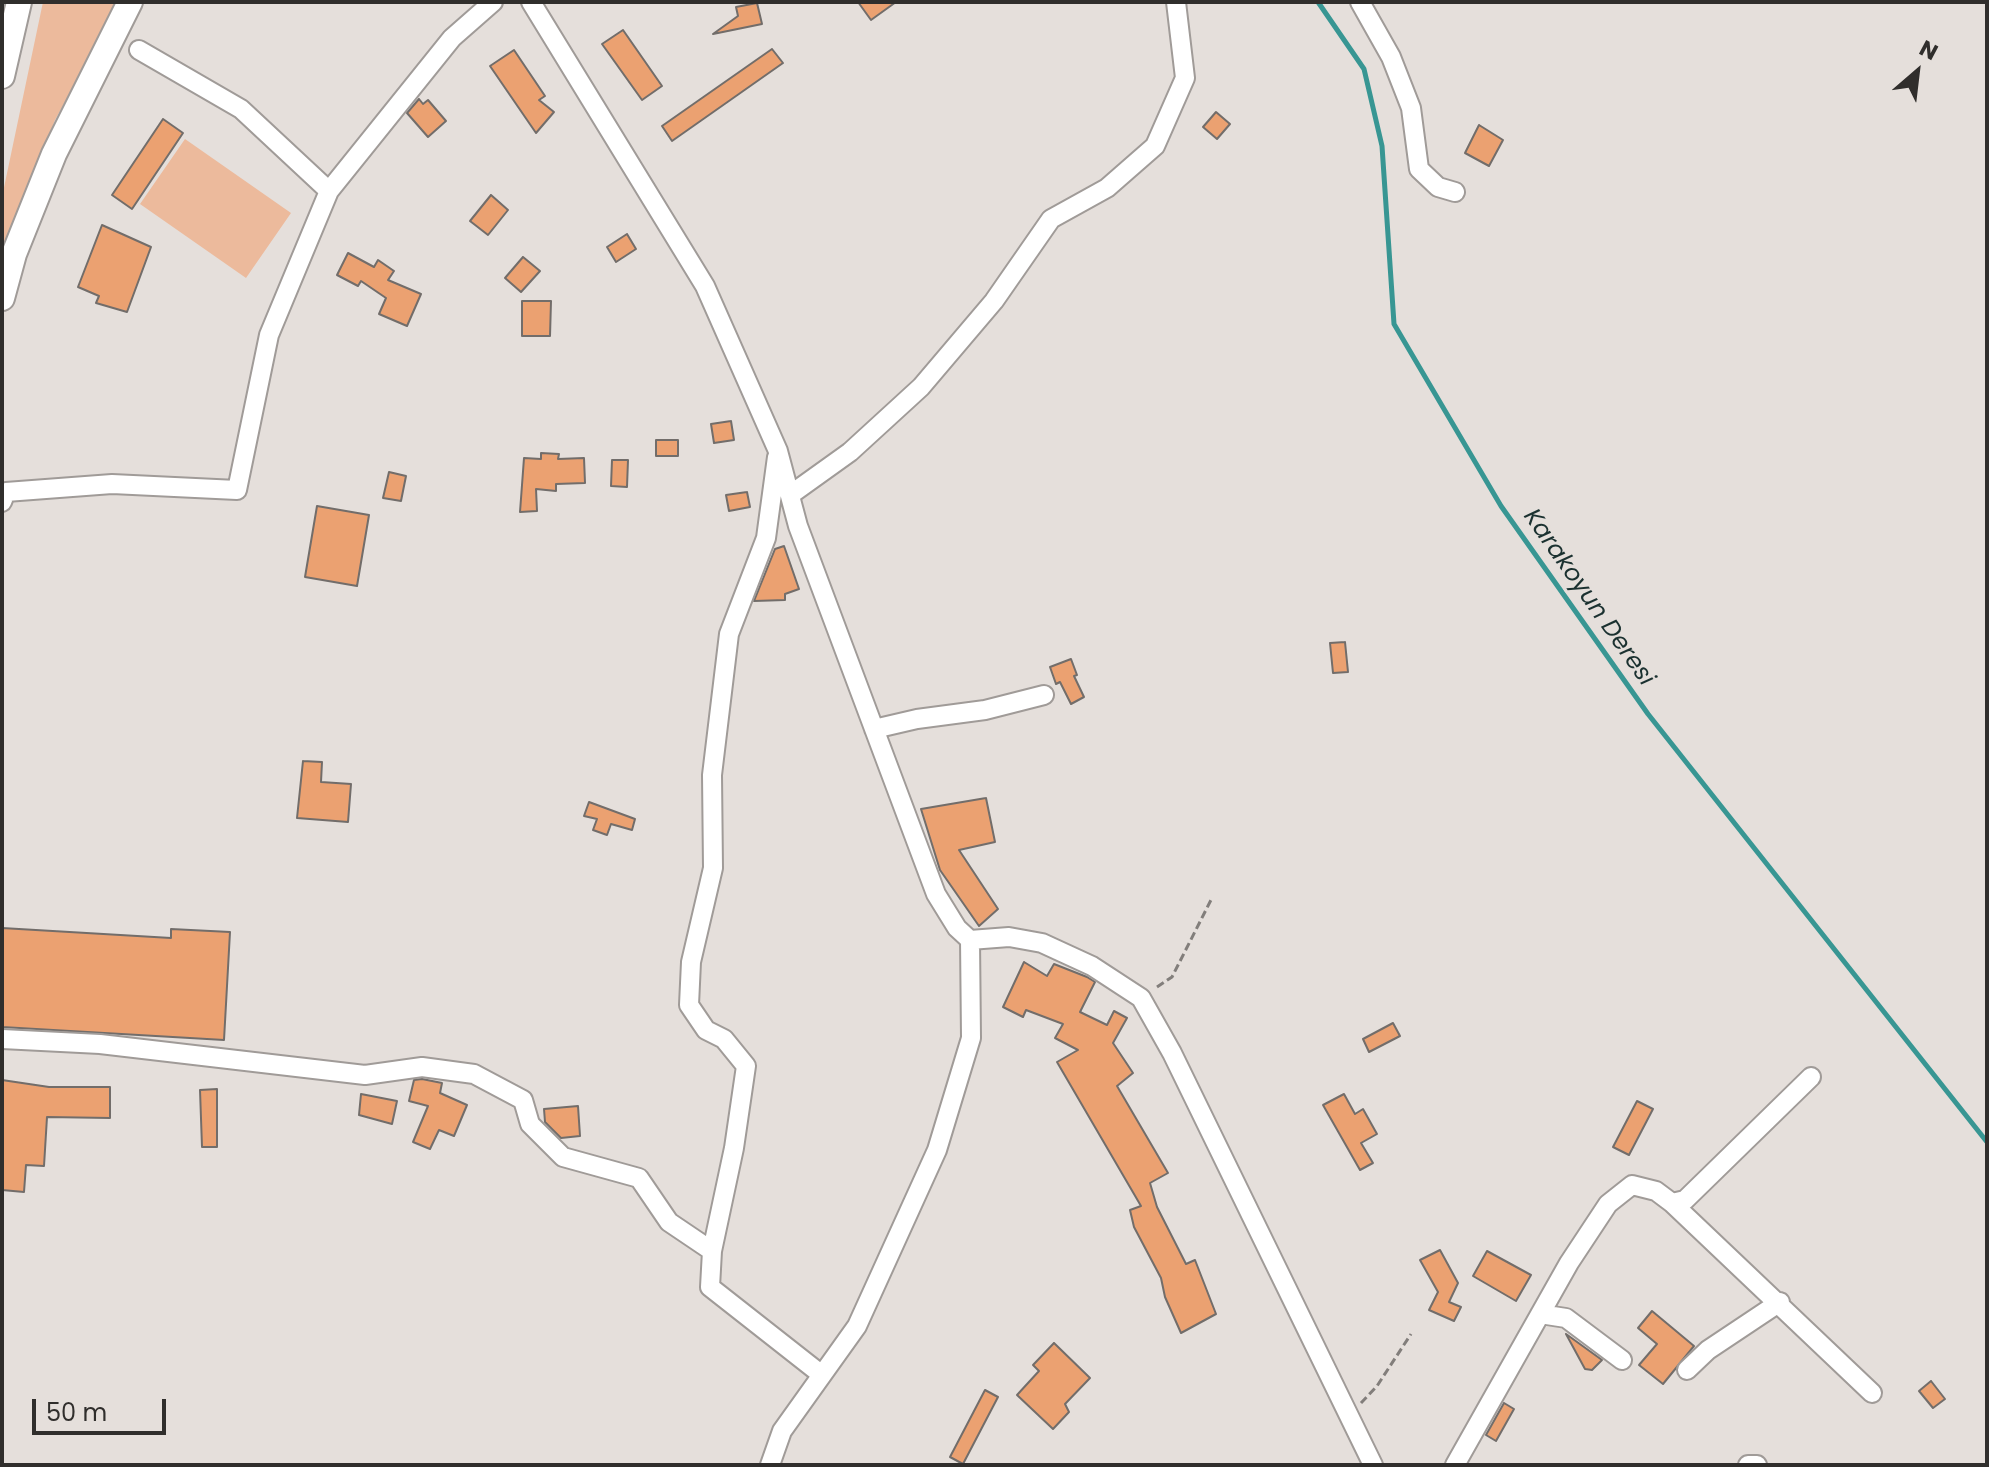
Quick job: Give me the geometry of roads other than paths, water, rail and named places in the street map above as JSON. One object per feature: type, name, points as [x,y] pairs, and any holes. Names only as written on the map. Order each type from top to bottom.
[{"type":"main road","points":[[2,76],[19,2]]},
{"type":"main road","points":[[2,298],[14,254],[54,154],[130,2]]},
{"type":"street","points":[[2,502],[6,492],[112,484],[237,490],[269,335],[329,191],[452,38],[493,2]]},
{"type":"street","points":[[531,2],[705,286],[778,451],[790,495],[936,894],[957,928],[970,940],[971,1038],[937,1150],[857,1326],[782,1431],[770,1465]]},
{"type":"street","points":[[790,495],[850,452],[921,387],[994,301],[1051,219],[1107,188],[1155,146],[1185,78],[1176,2]]},
{"type":"street","points":[[1360,2],[1391,57],[1411,108],[1419,169],[1438,187],[1455,192]]},
{"type":"street","points":[[139,50],[241,109],[329,191]]},
{"type":"street","points":[[778,451],[766,538],[729,634],[712,775],[713,868],[691,962],[689,1005],[706,1030],[724,1039],[746,1066],[734,1148],[712,1251],[710,1287],[822,1375]]},
{"type":"street","points":[[874,729],[917,719],[985,710],[1044,695]]},
{"type":"street","points":[[970,940],[1009,937],[1042,943],[1092,966],[1141,998],[1172,1053],[1373,1465]]},
{"type":"street","points":[[2,1039],[100,1044],[365,1075],[422,1067],[474,1074],[523,1100],[530,1124],[563,1157],[639,1178],[669,1222],[712,1251]]},
{"type":"street","points":[[1672,1203],[1685,1200],[1811,1077]]},
{"type":"street","points":[[1455,1465],[1540,1314],[1608,1204],[1632,1185],[1656,1191],[1672,1203],[1780,1302],[1872,1393]]},
{"type":"street","points":[[1687,1370],[1708,1350],[1780,1302]]},
{"type":"street","points":[[1540,1314],[1566,1318],[1622,1360]]},
{"type":"street","points":[[1748,1465],[1757,1465]]},
{"type":"waterway","name":"Karakoyun Deresi","points":[[1318,2],[1364,69],[1382,146],[1394,324],[1501,506],[1648,714],[1987,1142]]}]
